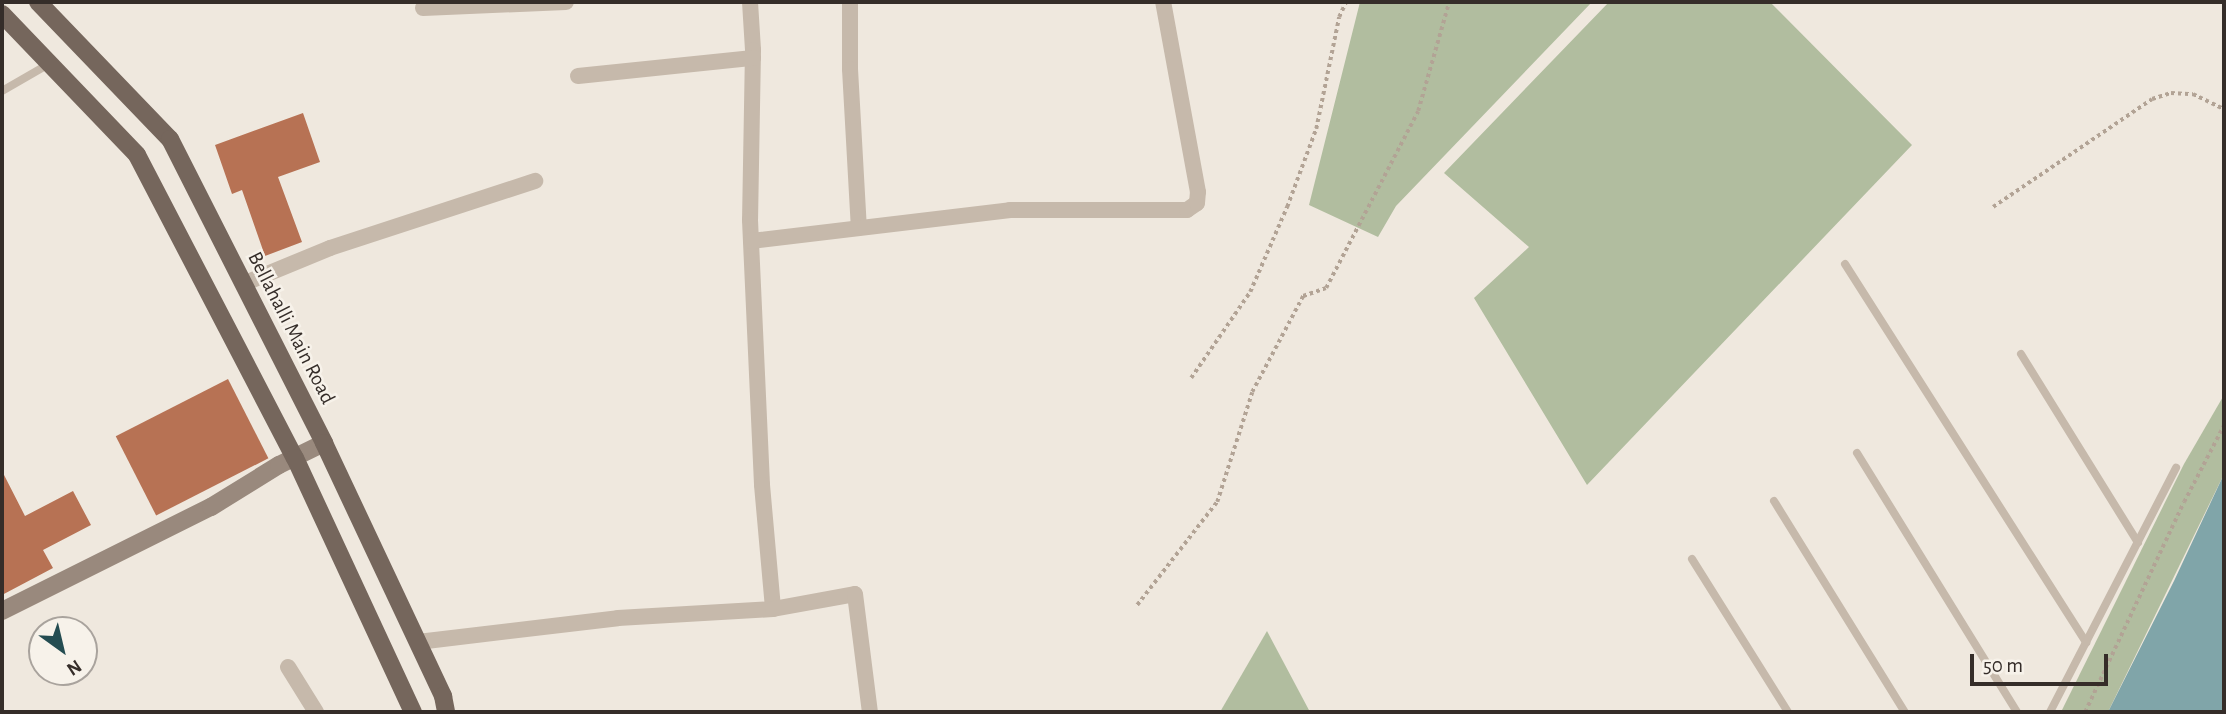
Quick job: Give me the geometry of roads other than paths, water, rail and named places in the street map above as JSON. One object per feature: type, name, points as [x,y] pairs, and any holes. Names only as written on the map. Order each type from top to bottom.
[{"type":"main road","name":"Bellahalli Main Road","points":[[38,2],[170,139],[324,443],[443,696],[446,712]]},
{"type":"main road","points":[[2,14],[137,155],[295,458],[407,709]]},
{"type":"street","points":[[424,8],[566,2]]},
{"type":"street","points":[[750,2],[753,58],[751,241],[762,485],[773,609]]},
{"type":"street","points":[[850,2],[850,69],[859,228]]},
{"type":"street","points":[[751,241],[1010,210],[1187,210],[1197,203],[1198,192],[1163,2]]},
{"type":"street","points":[[578,76],[753,58]]},
{"type":"street","points":[[243,285],[330,248],[535,181]]},
{"type":"street","points":[[2,611],[211,507],[324,443]]},
{"type":"street","points":[[418,642],[618,618],[773,609],[855,594],[870,712]]},
{"type":"street","points":[[288,667],[316,712]]},
{"type":"lane","points":[[2,91],[49,64]]},
{"type":"lane","points":[[1845,264],[2086,643]]},
{"type":"lane","points":[[2021,354],[2138,543]]},
{"type":"lane","points":[[1857,453],[2017,712]]},
{"type":"lane","points":[[2050,712],[2176,468]]},
{"type":"lane","points":[[1774,501],[1905,712]]},
{"type":"lane","points":[[1692,559],[1788,712]]},
{"type":"water","points":[[2224,474],[2224,712],[2108,712],[2174,581]]}]
